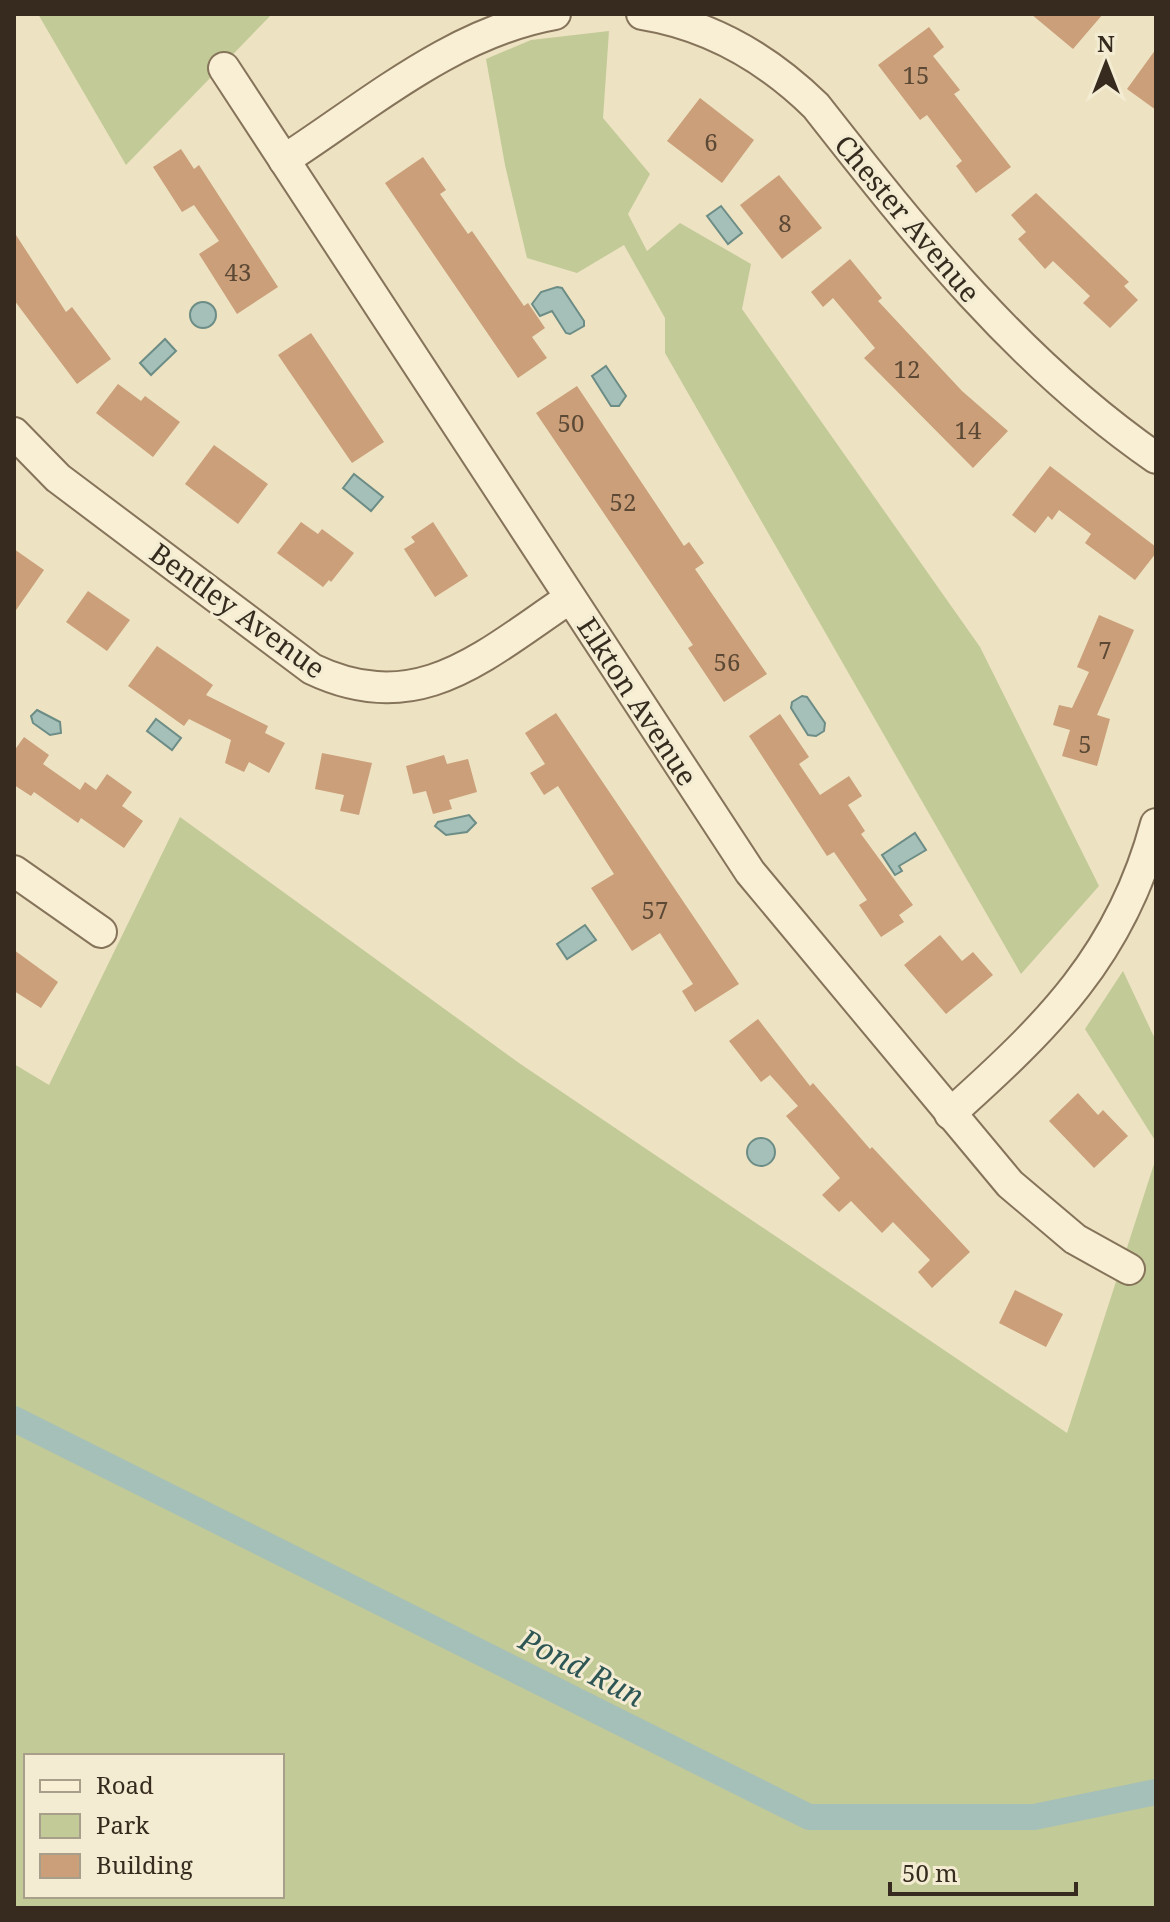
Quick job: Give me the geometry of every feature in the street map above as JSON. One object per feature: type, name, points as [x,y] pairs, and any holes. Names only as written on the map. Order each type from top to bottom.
[{"type":"street","points":[[284,160],[460,45],[502,27],[555,14]]},
{"type":"street","name":"Chester Avenue","points":[[642,14],[679,22],[722,38],[763,60],[795,86],[816,106],[936,258],[992,319],[1052,376],[1156,458]]},
{"type":"street","name":"Elkton Avenue","points":[[224,68],[750,872],[1010,1184],[1075,1239],[1129,1269]]},
{"type":"street","name":"Bentley Avenue","points":[[14,433],[58,478],[312,669],[337,681],[392,690],[422,686],[463,669],[570,598]]},
{"type":"street","points":[[950,1114],[1025,1047],[1084,978],[1135,888],[1156,824]]},
{"type":"street","points":[[14,871],[101,932]]},
{"type":"green space","points":[[38,14],[272,14],[126,165]]},
{"type":"green space","points":[[609,31],[603,118],[650,174],[628,214],[647,251],[680,223],[751,264],[742,309],[980,647],[1099,886],[1021,974],[665,353],[665,318],[624,245],[577,273],[527,258],[505,165],[486,59],[531,40]]},
{"type":"green space","points":[[180,817],[519,1063],[1067,1433],[1156,1158],[1156,1908],[14,1908],[14,1064],[49,1085]]},
{"type":"green space","points":[[1123,971],[1156,1041],[1156,1142],[1085,1029]]},
{"type":"water","points":[[721,206],[742,233],[728,244],[707,216]]},
{"type":"water","points":[[562,288],[584,321],[584,326],[570,334],[566,333],[552,311],[540,316],[532,304],[541,292]]},
{"type":"water","points":[[203,302],[213,305],[216,315],[213,325],[203,328],[193,325],[190,315],[193,305]]},
{"type":"water","points":[[165,339],[176,351],[151,375],[140,363]]},
{"type":"water","points":[[606,366],[626,396],[619,406],[611,406],[592,376]]},
{"type":"water","points":[[354,474],[383,497],[371,511],[343,488]]},
{"type":"water","points":[[802,696],[807,697],[825,723],[824,731],[816,736],[808,735],[791,708],[792,702]]},
{"type":"water","points":[[37,710],[60,722],[61,733],[50,735],[33,723],[31,716]]},
{"type":"water","points":[[156,719],[181,738],[172,750],[147,731]]},
{"type":"water","points":[[469,815],[476,823],[467,832],[446,835],[435,826],[438,822]]},
{"type":"water","points":[[915,833],[926,850],[899,866],[902,871],[895,875],[882,855]]},
{"type":"water","points":[[585,925],[596,940],[567,959],[557,944]]},
{"type":"water","points":[[761,1138],[771,1142],[775,1152],[771,1162],[761,1166],[751,1162],[747,1152],[751,1142]]},
{"type":"building","points":[[1031,14],[1103,14],[1073,49]]},
{"type":"building","points":[[929,27],[944,47],[933,56],[960,90],[954,94],[1011,167],[976,193],[956,166],[962,161],[927,115],[920,120],[878,65]]},
{"type":"building","points":[[1156,49],[1156,110],[1127,89]]},
{"type":"building","points":[[700,98],[754,140],[722,183],[667,141]]},
{"type":"building","points":[[181,149],[194,169],[199,165],[278,287],[237,314],[199,254],[219,241],[194,205],[182,212],[153,167]]},
{"type":"building","points":[[423,157],[446,190],[440,194],[468,234],[472,231],[524,306],[528,303],[545,328],[532,337],[547,358],[518,378],[385,183]]},
{"type":"building","points":[[779,175],[822,228],[782,259],[740,205]]},
{"type":"building","points":[[1036,193],[1129,282],[1124,286],[1138,300],[1110,328],[1083,303],[1090,296],[1053,261],[1045,269],[1018,239],[1026,232],[1011,215]]},
{"type":"building","points":[[14,232],[66,312],[72,307],[111,359],[77,384],[14,300]]},
{"type":"building","points":[[850,259],[882,298],[878,301],[962,391],[1008,431],[973,468],[864,358],[875,348],[833,298],[823,307],[811,292]]},
{"type":"building","points":[[311,333],[384,442],[352,463],[278,355]]},
{"type":"building","points":[[118,384],[141,401],[145,396],[180,422],[153,457],[96,413]]},
{"type":"building","points":[[577,386],[684,546],[689,542],[704,563],[695,569],[767,674],[724,702],[688,648],[693,645],[536,413]]},
{"type":"building","points":[[214,445],[268,484],[238,524],[185,484]]},
{"type":"building","points":[[1050,466],[1156,547],[1156,553],[1135,580],[1085,543],[1091,534],[1059,510],[1052,520],[1048,516],[1035,533],[1012,515]]},
{"type":"building","points":[[301,522],[318,534],[322,529],[354,553],[331,582],[329,580],[323,587],[277,553]]},
{"type":"building","points":[[433,522],[468,576],[435,597],[404,549],[415,542],[411,537]]},
{"type":"building","points":[[14,549],[44,570],[14,613]]},
{"type":"building","points":[[88,591],[130,620],[107,651],[66,622]]},
{"type":"building","points":[[1099,615],[1134,630],[1097,715],[1110,719],[1097,766],[1062,756],[1070,730],[1053,725],[1059,705],[1072,708],[1089,672],[1077,667]]},
{"type":"building","points":[[157,646],[213,685],[206,695],[268,726],[265,733],[285,743],[269,773],[249,762],[244,772],[225,763],[231,740],[189,719],[184,726],[128,686]]},
{"type":"building","points":[[556,713],[739,984],[695,1012],[682,991],[693,984],[660,933],[632,951],[591,888],[614,874],[558,786],[544,795],[530,773],[545,764],[525,733]]},
{"type":"building","points":[[780,714],[809,757],[799,764],[820,795],[849,776],[862,796],[848,805],[865,831],[861,834],[913,905],[899,915],[904,922],[881,937],[859,905],[867,900],[834,852],[827,856],[749,736]]},
{"type":"building","points":[[24,737],[49,755],[43,764],[80,790],[85,782],[96,790],[107,774],[132,792],[122,806],[143,821],[124,848],[81,818],[78,823],[34,792],[31,796],[14,785],[14,751]]},
{"type":"building","points":[[322,753],[372,763],[359,815],[340,811],[344,795],[315,789]]},
{"type":"building","points":[[444,755],[447,764],[468,759],[477,792],[449,800],[452,809],[433,814],[426,791],[413,794],[406,766]]},
{"type":"building","points":[[940,935],[962,961],[973,952],[993,975],[946,1014],[904,965]]},
{"type":"building","points":[[14,950],[58,982],[41,1008],[14,991]]},
{"type":"building","points":[[758,1019],[810,1086],[813,1083],[870,1149],[872,1147],[970,1252],[932,1288],[918,1272],[930,1260],[893,1222],[882,1233],[851,1201],[839,1212],[822,1195],[840,1178],[786,1116],[798,1106],[770,1075],[761,1082],[729,1041]]},
{"type":"building","points":[[1078,1093],[1098,1115],[1103,1110],[1128,1136],[1094,1168],[1049,1121]]},
{"type":"building","points":[[1015,1290],[1063,1314],[1046,1347],[999,1323]]},
{"type":"waterway","name":"Pond Run","points":[[14,1419],[809,1817],[1034,1817],[1156,1792]]}]
